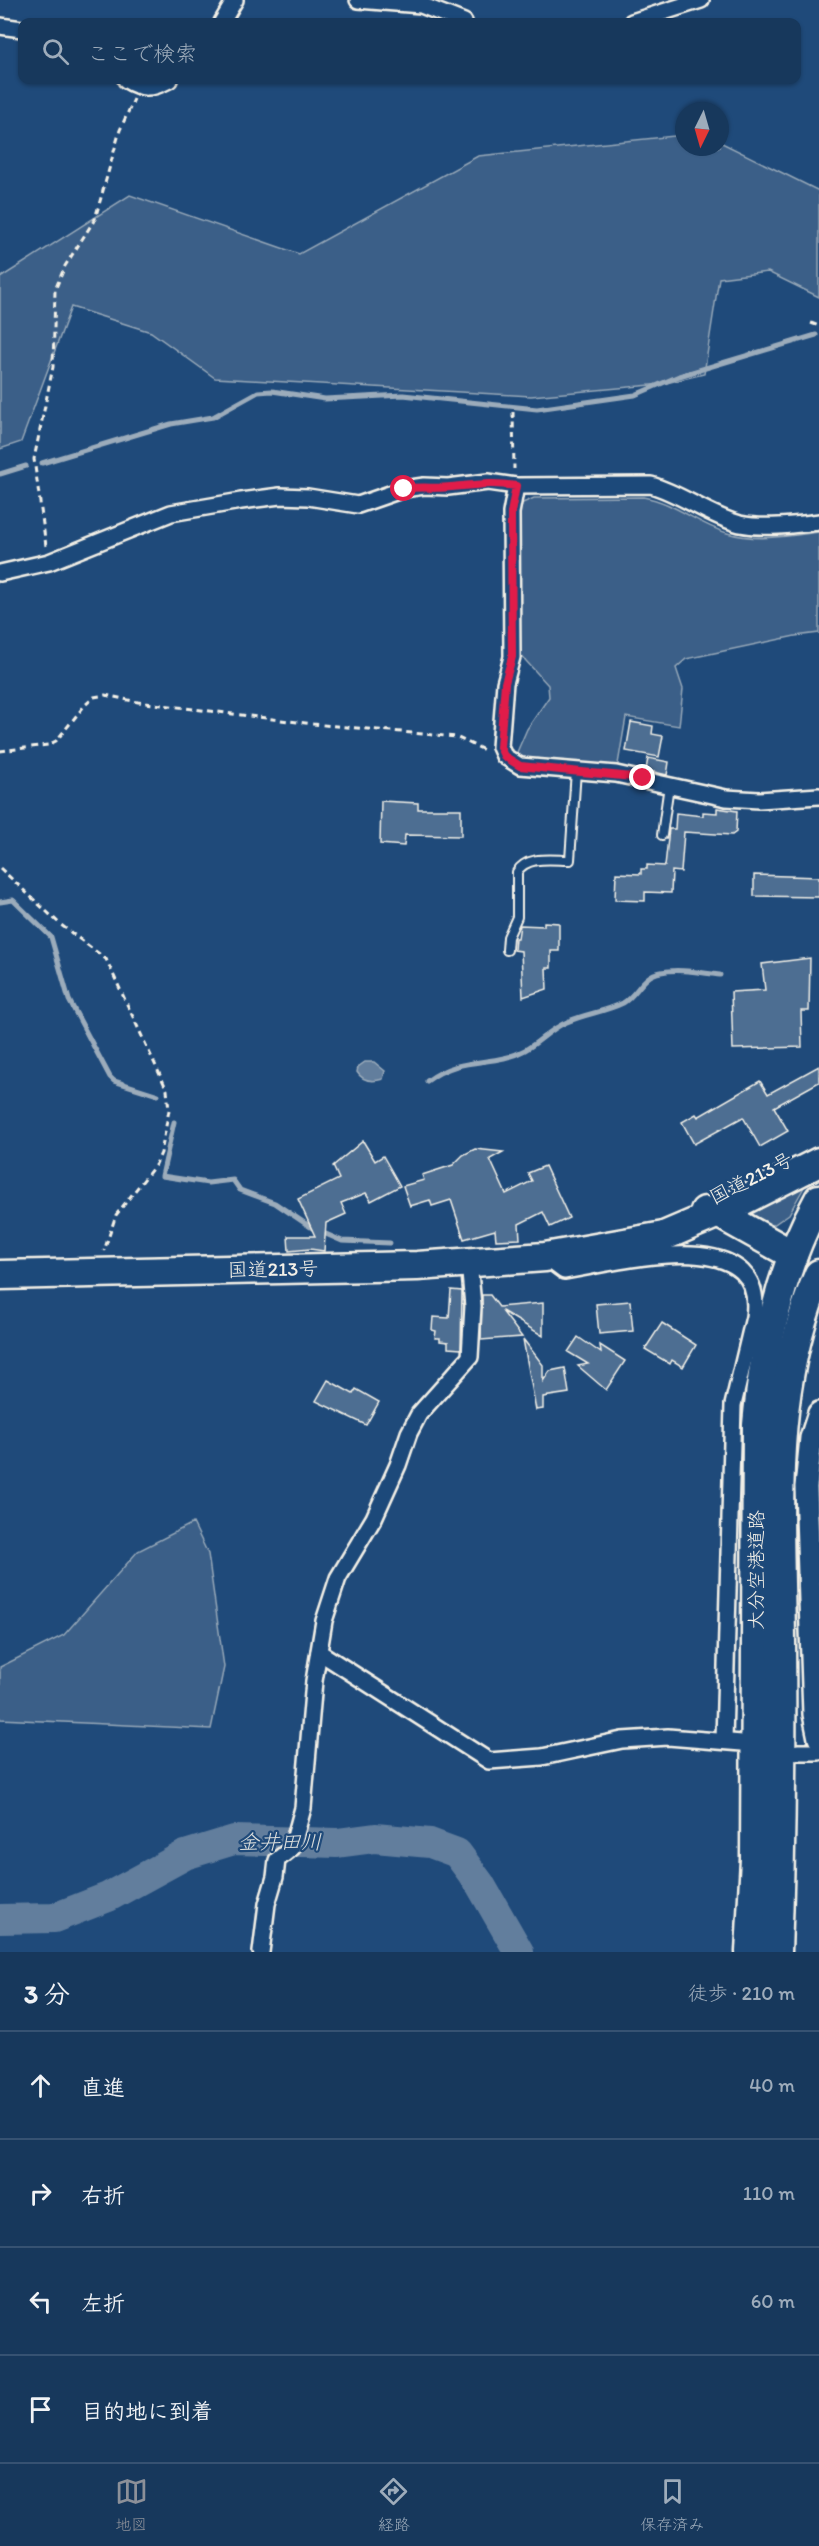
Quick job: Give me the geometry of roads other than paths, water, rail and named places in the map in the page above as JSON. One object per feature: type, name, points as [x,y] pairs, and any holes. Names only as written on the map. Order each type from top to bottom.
[{"type":"highway","name":"国道213号","points":[[545,1257],[669,1218],[727,1191],[819,1142]]},
{"type":"highway","name":"国道213号","points":[[0,1275],[470,1262],[545,1257],[649,1240],[682,1230],[819,1162]]},
{"type":"highway","name":"大分空港道路","points":[[750,1952],[755,1860],[757,1425],[765,1354],[780,1293],[806,1259],[819,1199]]},
{"type":"highway","points":[[634,1230],[670,1227],[704,1211],[718,1213],[806,1259]]},
{"type":"highway","points":[[682,1230],[708,1229],[723,1232],[806,1259]]},
{"type":"highway","name":"大分空港道路","points":[[777,1952],[782,1769],[782,1428],[792,1354],[809,1298],[819,1274]]},
{"type":"street","points":[[224,18],[235,0]]},
{"type":"street","points":[[358,0],[421,5],[454,18]]},
{"type":"street","points":[[645,18],[701,0]]},
{"type":"street","points":[[0,26],[18,28]]},
{"type":"street","points":[[134,84],[148,89],[160,84]]},
{"type":"street","points":[[0,573],[49,562],[171,513],[194,508],[280,496],[309,497],[358,505],[404,489],[424,486],[448,488],[488,482],[516,486],[651,485],[668,490],[741,524],[765,526],[819,522]]},
{"type":"street","points":[[516,486],[511,513],[512,657],[505,683],[500,747],[512,763],[520,766],[634,777],[742,800],[819,796]]},
{"type":"street","points":[[545,1257],[564,1271],[674,1256],[713,1257],[737,1266],[753,1288],[756,1303],[754,1317],[733,1405],[724,1741]]},
{"type":"street","points":[[261,1952],[267,1904],[275,1877],[277,1860],[292,1848],[303,1808],[324,1622],[338,1578],[374,1518],[398,1465],[409,1432],[424,1407],[470,1357],[473,1306],[470,1262]]},
{"type":"street","points":[[819,1413],[812,1438],[806,1487],[814,1714],[819,1738]]},
{"type":"street","points":[[319,1652],[489,1761],[542,1757],[622,1740],[669,1737],[742,1743]]},
{"type":"street","points":[[798,1752],[819,1752]]},
{"type":"lane","points":[[507,950],[508,937],[517,917],[517,872],[520,866],[528,861],[570,860],[576,770]]},
{"type":"lane","points":[[662,835],[669,785]]},
{"type":"waterway","points":[[42,463],[171,424],[213,417],[258,392],[272,391],[325,399],[403,395],[537,409],[635,395],[679,376],[816,335]]},
{"type":"waterway","points":[[0,474],[26,466]]},
{"type":"waterway","points":[[0,902],[13,900],[51,937],[69,1000],[110,1077],[114,1081],[158,1095]]},
{"type":"waterway","points":[[427,1081],[453,1067],[501,1059],[525,1050],[561,1025],[623,1003],[649,977],[655,974],[676,970],[720,975]]},
{"type":"waterway","points":[[174,1122],[162,1176],[208,1183],[233,1180],[240,1190],[275,1203],[312,1228],[342,1241],[390,1243]]},
{"type":"waterway","name":"金井田川","points":[[0,1919],[54,1918],[108,1897],[185,1855],[234,1840],[337,1843],[375,1838],[430,1843],[457,1853],[480,1884],[519,1952]]}]
